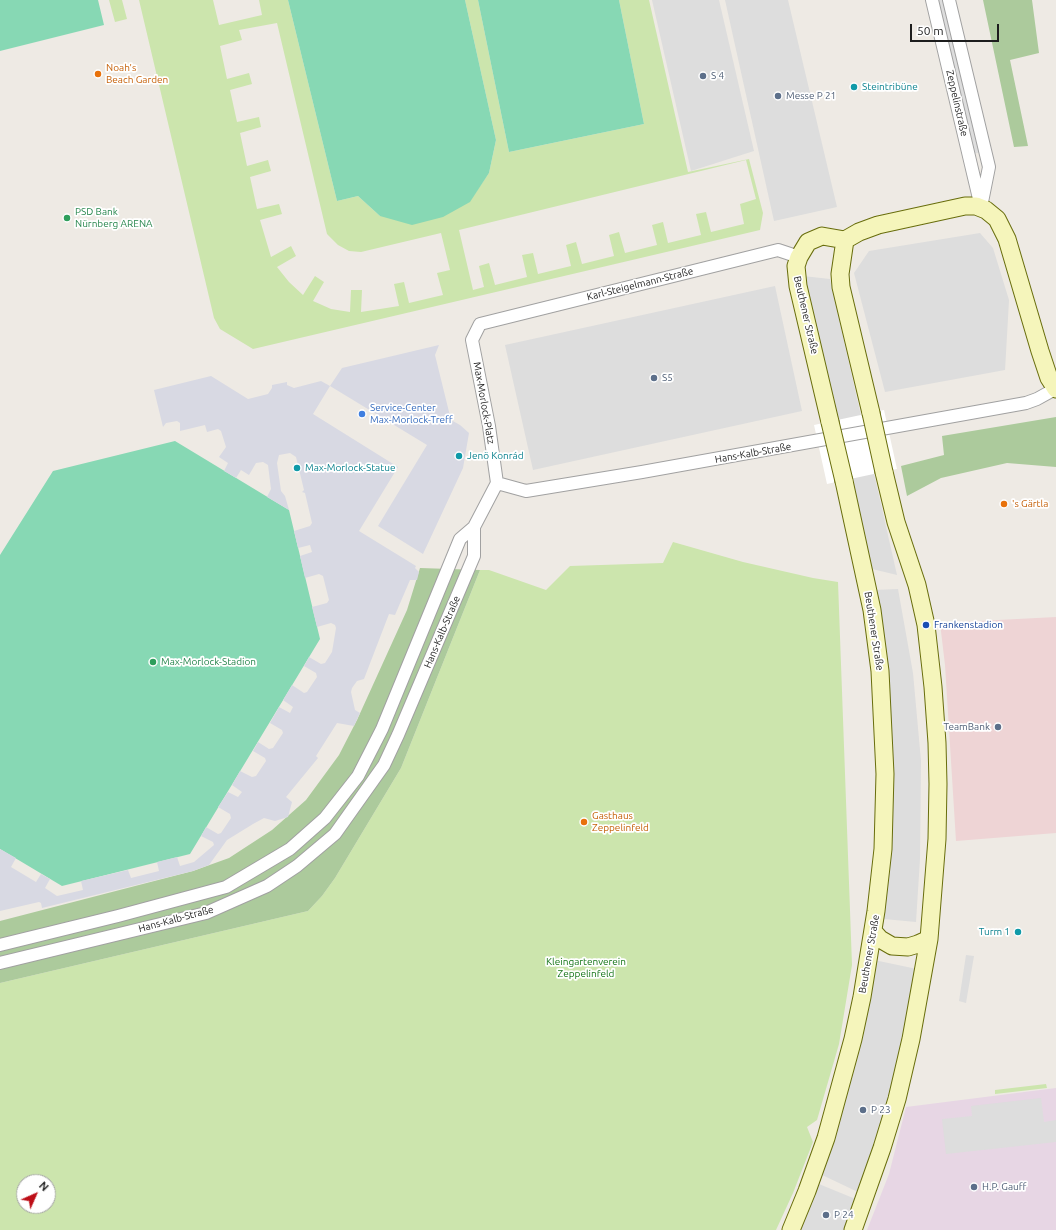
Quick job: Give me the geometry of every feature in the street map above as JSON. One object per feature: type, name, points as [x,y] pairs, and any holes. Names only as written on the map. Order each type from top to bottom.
[{"type":"main road","points":[[853,1230],[876,1167],[897,1099],[915,1022],[929,939],[936,846],[938,784],[933,687],[926,625],[917,585],[896,522],[841,287],[840,274],[845,240],[878,224],[965,206],[981,207],[997,219],[1007,239],[1040,351],[1049,378],[1056,389]]},
{"type":"main road","name":"Beuthener Straße","points":[[791,1230],[819,1159],[842,1083],[857,1018],[873,930],[879,890],[884,830],[885,774],[882,691],[872,610],[844,481],[798,286],[796,266],[799,257],[808,242],[822,236],[845,240]]},
{"type":"main road","points":[[873,930],[880,939],[892,946],[908,947],[929,939]]},
{"type":"street","name":"Zeppelinstraße","points":[[932,0],[981,207]]},
{"type":"street","name":"Zeppelinstraße","points":[[949,0],[989,167],[981,207]]},
{"type":"street","name":"Karl-Steigelmann-Straße","points":[[480,324],[778,250],[799,257]]},
{"type":"street","name":"Max-Morlock-Platz","points":[[480,324],[472,340],[489,426],[497,483]]},
{"type":"street","name":"Hans-Kalb-Straße","points":[[0,945],[118,916],[226,887],[290,850],[325,818],[358,776],[382,729],[460,539],[474,527],[497,483],[526,491],[642,472],[1026,403],[1056,389]]},
{"type":"street","name":"Hans-Kalb-Straße","points":[[0,963],[206,913],[267,886],[297,866],[335,834],[384,765],[398,735],[474,556],[474,527]]},
{"type":"street","points":[[382,729],[398,735]]},
{"type":"shaded area","name":"S 4","points":[[652,0],[719,0],[754,151],[691,171]]},
{"type":"shaded area","name":"Messe P 21","points":[[725,0],[788,0],[837,207],[774,221]]},
{"type":"shaded area","points":[[936,0],[945,0],[981,152],[973,154]]},
{"type":"shaded area","points":[[980,233],[993,248],[1009,300],[1005,370],[885,392],[854,273],[869,251]]},
{"type":"shaded area","points":[[803,276],[830,279],[897,575],[868,568]]},
{"type":"shaded area","name":"S5","points":[[775,286],[802,411],[533,470],[505,345]]},
{"type":"shaded area","points":[[439,345],[435,355],[451,420],[460,425],[469,433],[463,468],[423,554],[378,526],[427,445],[330,386],[342,368]]},
{"type":"shaded area","points":[[211,376],[248,399],[268,394],[272,388],[272,385],[287,382],[287,385],[294,388],[321,381],[330,386],[313,414],[398,467],[359,531],[416,566],[415,568],[419,572],[417,580],[410,580],[395,615],[389,614],[364,679],[357,681],[352,688],[351,692],[355,710],[360,713],[354,726],[337,723],[316,756],[318,758],[286,797],[292,802],[288,817],[275,821],[264,818],[253,824],[227,840],[209,865],[193,871],[42,908],[41,903],[39,902],[0,911],[0,849],[16,858],[11,867],[36,882],[41,874],[50,879],[45,888],[57,896],[83,890],[81,881],[128,870],[131,878],[159,871],[157,862],[177,857],[180,866],[194,862],[214,845],[213,842],[201,836],[206,827],[218,834],[221,833],[231,818],[230,814],[218,807],[228,792],[238,797],[242,792],[232,785],[240,771],[252,777],[256,776],[266,761],[265,758],[253,751],[258,742],[269,749],[273,748],[283,733],[282,730],[270,723],[279,707],[290,713],[293,707],[283,700],[292,685],[304,693],[307,692],[317,677],[316,673],[304,666],[309,657],[321,664],[325,663],[332,652],[336,628],[335,625],[331,623],[317,627],[312,607],[327,603],[329,600],[323,576],[319,574],[305,578],[300,556],[312,552],[310,545],[298,548],[294,531],[310,526],[312,523],[305,493],[302,492],[304,490],[296,457],[290,453],[279,455],[277,463],[281,491],[285,496],[289,510],[267,497],[271,489],[268,465],[263,462],[256,463],[249,475],[241,470],[236,478],[224,471],[228,463],[219,457],[226,447],[221,431],[218,429],[207,432],[205,425],[180,431],[180,423],[177,421],[166,423],[163,427],[154,390]]},
{"type":"shaded area","points":[[898,589],[913,673],[921,761],[920,859],[916,922],[884,919],[891,835],[874,590]]},
{"type":"shaded area","points":[[1056,617],[1056,833],[956,841],[945,665],[940,623]]},
{"type":"shaded area","points":[[966,955],[974,956],[966,1003],[959,1001]]},
{"type":"shaded area","name":"P 23","points":[[874,960],[917,969],[901,1054],[860,1193],[818,1173]]},
{"type":"shaded area","points":[[1056,1088],[1056,1230],[867,1230],[889,1174],[906,1107]]},
{"type":"shaded area","points":[[1041,1098],[1044,1122],[1056,1120],[1056,1142],[946,1154],[942,1119],[972,1116],[971,1106]]},
{"type":"shaded area","name":"P 24","points":[[814,1182],[858,1200],[845,1230],[794,1230]]},
{"type":"green space","points":[[0,0],[98,0],[104,25],[0,51]]},
{"type":"green space","points":[[109,0],[122,0],[127,19],[115,22]]},
{"type":"green space","points":[[139,0],[213,0],[219,25],[262,15],[259,0],[288,0],[337,201],[358,196],[380,216],[469,202],[489,173],[496,140],[465,0],[478,0],[509,152],[644,124],[619,0],[649,0],[688,172],[749,159],[763,213],[760,230],[253,349],[220,329],[214,318]],"holes":[[[277,23],[327,234],[338,245],[349,251],[361,252],[441,233],[450,270],[437,273],[443,295],[409,303],[404,282],[394,284],[399,306],[361,312],[362,290],[351,290],[350,312],[331,309],[313,301],[324,282],[315,276],[303,295],[289,282],[277,267],[296,256],[291,246],[271,257],[260,220],[282,214],[279,204],[257,209],[250,177],[271,171],[268,160],[247,166],[240,133],[261,127],[259,117],[237,122],[230,90],[252,84],[249,73],[227,79],[220,46],[242,40],[239,30]],[[746,160],[756,199],[740,204],[744,224],[711,232],[706,212],[696,214],[701,235],[668,243],[663,222],[652,225],[657,245],[625,253],[619,232],[609,235],[614,256],[582,264],[576,242],[566,245],[571,266],[538,274],[533,253],[522,255],[527,277],[495,285],[489,263],[479,266],[484,287],[473,290],[459,230]]]},
{"type":"green space","points":[[288,0],[465,0],[496,140],[489,173],[470,202],[443,217],[412,225],[380,216],[358,196],[337,201]]},
{"type":"green space","points":[[478,0],[619,0],[644,124],[509,152]]},
{"type":"green space","points":[[983,0],[1032,0],[1039,53],[1010,60],[1028,146],[1014,147]]},
{"type":"green space","points":[[1056,417],[1056,467],[1007,463],[941,478],[907,496],[901,466],[944,455],[942,436]]},
{"type":"green space","name":"Max-Morlock-Stadion","points":[[175,441],[289,510],[320,639],[190,854],[62,886],[0,849],[0,555],[53,471]]},
{"type":"green space","name":"Kleingartenverein Zeppelinfeld","points":[[673,542],[743,562],[813,578],[838,582],[852,965],[839,1044],[817,1120],[807,1127],[813,1142],[793,1193],[776,1230],[0,1230],[0,983],[308,911],[322,896],[335,878],[401,768],[480,570],[489,570],[546,590],[570,566],[663,563]]},
{"type":"green space","points":[[420,568],[480,570],[401,768],[335,878],[322,896],[308,911],[0,983],[0,921],[193,871],[229,858],[272,830],[306,800],[339,755],[357,720],[407,610]]},
{"type":"green space","points":[[1046,1084],[1047,1088],[995,1094],[995,1090]]},
{"type":"pier","points":[[884,410],[897,469],[827,484],[814,425]]},
{"type":"place","name":"Noah's Beach Garden","points":[[98,74]]},
{"type":"place","name":"S 4","points":[[703,76]]},
{"type":"place","name":"Steintribüne","points":[[854,87]]},
{"type":"place","name":"Messe P 21","points":[[778,96]]},
{"type":"place","name":"PSD Bank Nürnberg ARENA","points":[[67,218]]},
{"type":"place","name":"S5","points":[[654,378]]},
{"type":"place","name":"Service-Center Max-Morlock-Treff","points":[[362,414]]},
{"type":"place","name":"Jenö Konrád","points":[[459,456]]},
{"type":"place","name":"Max-Morlock-Statue","points":[[297,468]]},
{"type":"place","name":"'s Gärtla","points":[[1004,504]]},
{"type":"place","name":"Frankenstadion","points":[[926,625]]},
{"type":"place","name":"Max-Morlock-Stadion","points":[[153,662]]},
{"type":"place","name":"TeamBank","points":[[998,727]]},
{"type":"place","name":"Gasthaus Zeppelinfeld","points":[[584,822]]},
{"type":"place","name":"Turm 1","points":[[1018,932]]},
{"type":"place","name":"P 23","points":[[863,1110]]},
{"type":"place","name":"H.P. Gauff","points":[[974,1187]]},
{"type":"place","name":"P 24","points":[[826,1215]]}]
